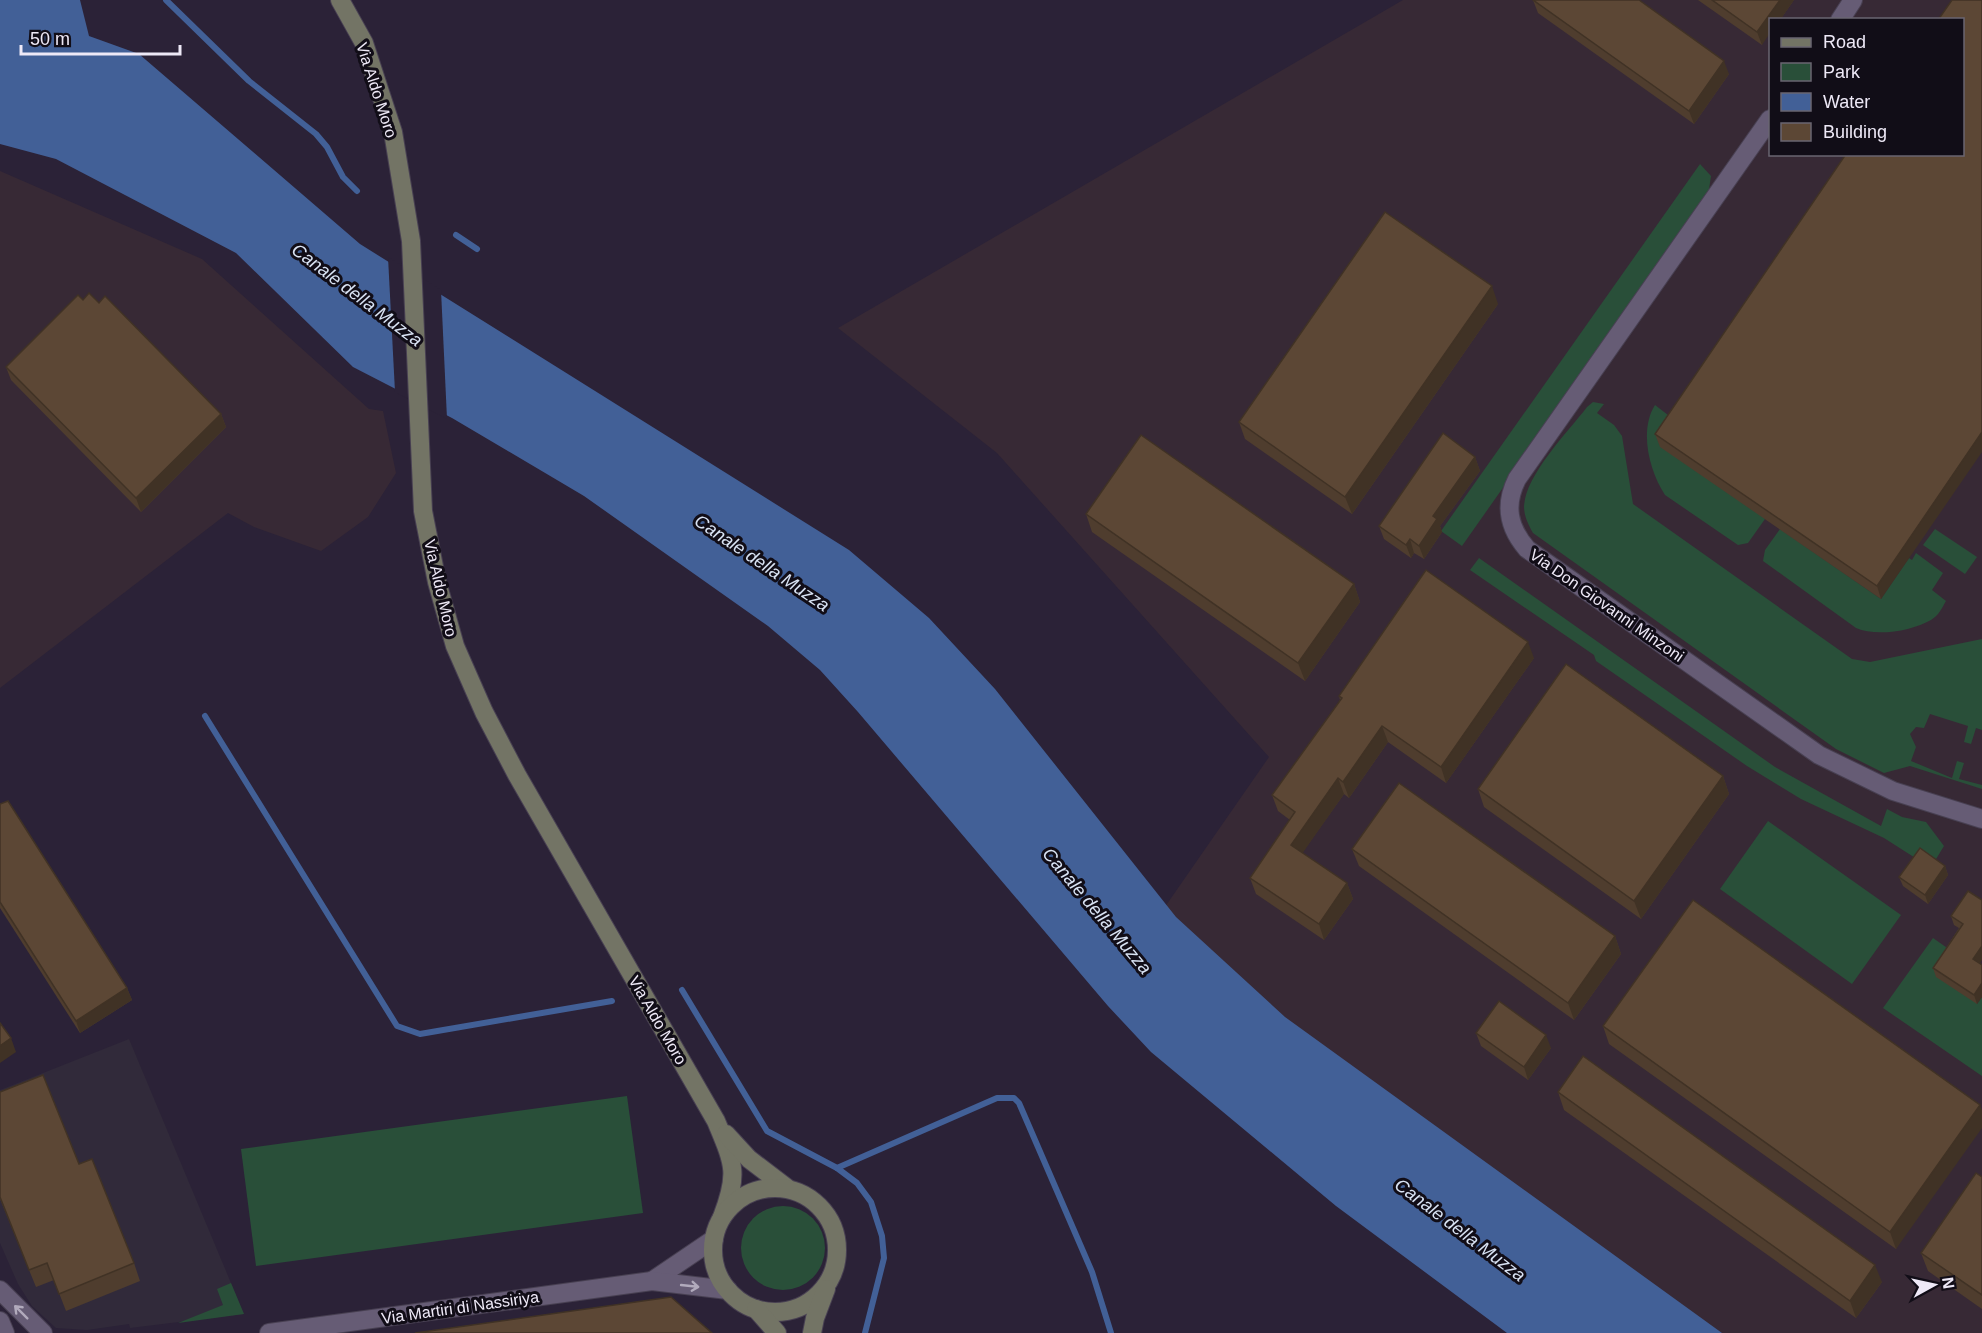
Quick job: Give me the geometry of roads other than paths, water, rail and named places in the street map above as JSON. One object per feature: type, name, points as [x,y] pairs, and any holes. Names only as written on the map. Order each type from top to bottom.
[{"type":"street","name":"Via Aldo Moro","points":[[340,0],[364,43],[393,132],[411,241],[422,436],[423,511],[437,582],[454,646],[517,775],[716,1122],[732,1167],[734,1188],[714,1239],[715,1266],[728,1290],[740,1301],[756,1309],[777,1333]]},
{"type":"street","points":[[1841,18],[1853,0]]},
{"type":"street","name":"Via Don Giovanni Minzoni","points":[[1769,120],[1518,479],[1508,506],[1510,523],[1517,537],[1527,549],[1819,755],[1893,791],[1982,819]]},
{"type":"street","name":"Via Aldo Moro","points":[[716,1122],[749,1159],[787,1188],[811,1199],[828,1218],[835,1236],[837,1256],[815,1318],[813,1333]]},
{"type":"street","name":"Via Aldo Moro","points":[[722,1217],[743,1196],[772,1187],[787,1188]]},
{"type":"street","name":"Via Martiri di Nassiriya","points":[[652,1281],[714,1239]]},
{"type":"street","name":"Via Martiri di Nassiriya","points":[[269,1333],[652,1281],[728,1290]]},
{"type":"street","points":[[756,1309],[780,1312],[803,1305],[813,1299],[829,1281]]},
{"type":"street","points":[[0,1290],[43,1333]]},
{"type":"street","points":[[0,1322],[5,1333]]},
{"type":"water","name":"Canale della Muzza","points":[[0,0],[80,0],[89,36],[139,54],[360,244],[849,550],[929,618],[995,689],[1176,917],[1285,1017],[1722,1333],[1507,1333],[1336,1206],[1151,1052],[1108,1006],[858,712],[820,670],[768,626],[584,496],[452,418],[353,367],[236,253],[56,159],[0,144]]},
{"type":"waterway","points":[[166,0],[249,81],[316,134],[327,147],[343,177],[357,191]]},
{"type":"waterway","points":[[456,235],[477,249]]},
{"type":"waterway","points":[[205,716],[397,1026],[420,1034],[612,1001]]},
{"type":"waterway","points":[[682,990],[767,1131],[837,1168],[997,1098],[1014,1098],[1019,1103],[1092,1272],[1111,1333]]},
{"type":"waterway","points":[[837,1168],[857,1183],[871,1202],[882,1236],[884,1258],[865,1333]]}]
